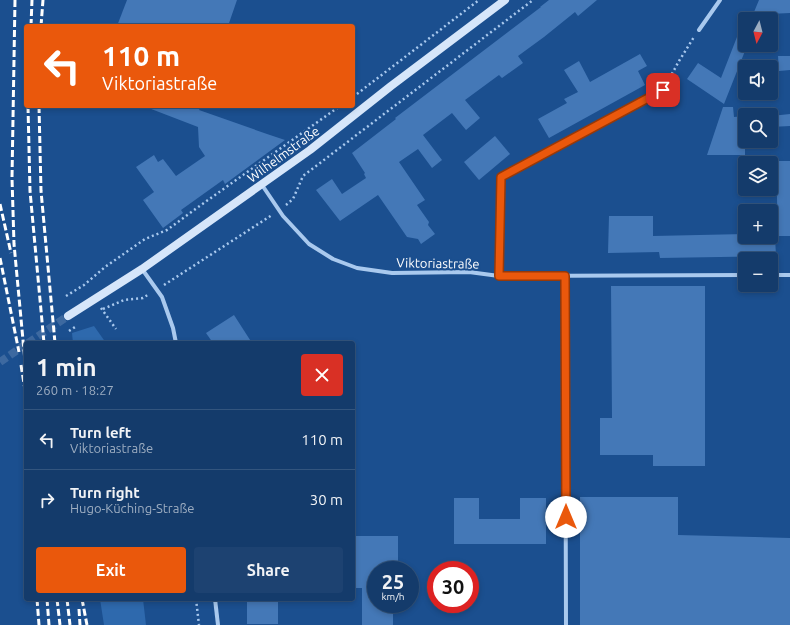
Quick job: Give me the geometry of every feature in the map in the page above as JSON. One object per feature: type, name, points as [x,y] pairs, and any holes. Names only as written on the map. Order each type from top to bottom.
[{"type":"main road","name":"Wilhelmstraße","points":[[68,316],[142,268],[262,185],[310,150],[505,0]]},
{"type":"street","points":[[699,30],[720,0]]},
{"type":"street","points":[[499,276],[501,177],[663,90]]},
{"type":"street","name":"Viktoriastraße","points":[[262,185],[283,216],[309,244],[333,259],[357,268],[392,273],[469,272],[499,276],[738,275]]},
{"type":"street","points":[[142,268],[162,297],[173,328],[176,341]]},
{"type":"street","points":[[778,275],[790,275]]},
{"type":"street","points":[[565,276],[566,625]]},
{"type":"street","points":[[215,601],[218,625]]},
{"type":"path","points":[[355,95],[479,0]]},
{"type":"path","points":[[102,309],[124,300],[143,298],[279,210],[293,199],[303,176],[533,0]]},
{"type":"path","points":[[663,90],[679,61],[699,30]]},
{"type":"path","points":[[66,296],[84,285],[105,267],[145,239],[166,230],[201,206],[337,108]]},
{"type":"path","points":[[94,300],[116,329]]},
{"type":"path","points":[[69,331],[76,326]]},
{"type":"path","points":[[196,601],[199,625]]},
{"type":"shaded area","points":[[94,326],[105,341],[73,341],[72,333]]},
{"type":"shaded area","points":[[100,601],[143,601],[146,625],[104,625]]},
{"type":"building","points":[[127,0],[237,0],[229,24],[118,24]]},
{"type":"building","points":[[549,0],[597,0],[578,16],[575,12],[518,56],[523,63],[502,78],[499,75],[465,100],[480,118],[466,130],[452,113],[423,135],[442,160],[432,168],[418,149],[399,162],[425,200],[417,205],[429,222],[428,225],[435,234],[421,244],[418,239],[407,237],[378,195],[340,221],[316,190],[332,179],[342,194],[366,178],[365,173],[352,153],[396,119],[395,118]]},
{"type":"building","points":[[759,0],[790,0],[790,13],[754,12]]},
{"type":"building","points":[[738,34],[738,52],[745,52],[741,60],[738,60],[738,69],[724,104],[687,79],[698,63],[721,78]]},
{"type":"building","points":[[640,54],[647,66],[638,71],[645,85],[549,138],[538,119],[567,103],[564,99],[578,92],[564,70],[579,61],[590,82]]},
{"type":"building","points":[[778,56],[790,56],[790,70],[779,71]]},
{"type":"building","points":[[723,107],[733,107],[734,117],[738,117],[738,148],[745,148],[745,155],[707,155]]},
{"type":"building","points":[[149,108],[200,108],[199,110],[285,140],[225,184],[223,180],[181,210],[183,213],[163,228],[143,200],[154,192],[136,167],[154,155],[158,162],[163,159],[176,176],[205,156],[199,147],[198,127]]},
{"type":"building","points":[[790,114],[790,126],[778,127],[778,115]]},
{"type":"building","points":[[495,136],[510,154],[479,180],[464,162]]},
{"type":"building","points":[[778,161],[790,161],[790,236],[778,236]]},
{"type":"building","points":[[609,216],[653,216],[653,236],[738,234],[738,244],[775,244],[776,252],[738,252],[738,257],[660,258],[659,252],[608,253]]},
{"type":"building","points":[[611,286],[705,286],[705,466],[653,466],[653,455],[600,455],[600,418],[612,418]]},
{"type":"building","points":[[234,315],[251,341],[212,341],[206,333]]},
{"type":"building","points":[[580,497],[678,497],[678,535],[790,538],[790,625],[580,625]]},
{"type":"building","points":[[454,498],[479,498],[479,519],[520,519],[520,498],[546,498],[546,544],[454,544]]},
{"type":"building","points":[[355,536],[398,536],[398,561],[367,561],[367,613],[393,613],[393,625],[362,625],[362,588],[355,588]]},
{"type":"building","points":[[247,601],[278,601],[278,624],[247,624]]},
{"type":"tunnel","points":[[31,341],[68,316]]},
{"type":"tunnel","points":[[0,362],[24,345]]},
{"type":"railway","points":[[15,0],[12,178],[14,244],[24,351]]},
{"type":"railway","points":[[31,24],[32,0]]},
{"type":"railway","points":[[41,24],[43,0]]},
{"type":"railway","points":[[28,108],[30,191],[44,341]]},
{"type":"railway","points":[[39,108],[41,191],[55,341]]},
{"type":"railway","points":[[0,204],[11,253]]},
{"type":"railway","points":[[0,258],[19,352]]},
{"type":"railway","points":[[21,365],[24,384]]},
{"type":"railway","points":[[37,601],[39,625]]},
{"type":"railway","points":[[47,601],[49,625]]},
{"type":"railway","points":[[57,601],[60,625]]},
{"type":"railway","points":[[67,601],[70,625]]},
{"type":"railway","points":[[82,601],[87,625]]},
{"type":"railway","points":[[79,609],[80,625]]},
{"type":"route","points":[[566,517],[565,276],[499,276],[501,177],[663,90]]}]
